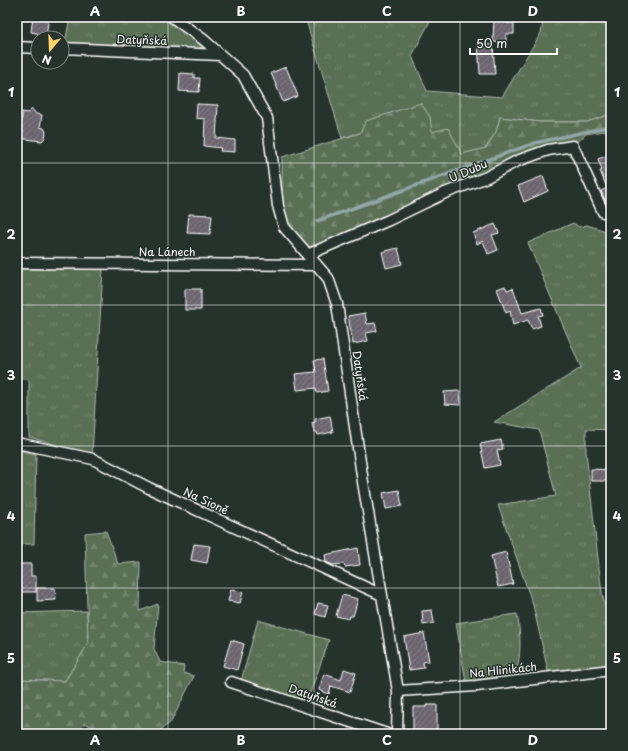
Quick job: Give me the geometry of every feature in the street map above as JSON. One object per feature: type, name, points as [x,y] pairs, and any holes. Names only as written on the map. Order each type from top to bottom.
[{"type":"street","name":"Datyňská","points":[[172,17],[204,40],[243,75],[267,118],[278,206],[284,227],[328,278],[337,304],[362,475],[398,691],[397,734]]},
{"type":"street","points":[[17,47],[30,48]]},
{"type":"street","name":"Datyňská","points":[[70,48],[220,55]]},
{"type":"street","name":"U Dubu","points":[[307,255],[389,220],[445,193],[488,177],[517,161],[548,150],[573,146],[602,212]]},
{"type":"street","name":"Na Lánech","points":[[17,263],[316,265]]},
{"type":"street","name":"Na Sioně","points":[[17,443],[93,459],[149,488],[382,595]]},
{"type":"street","name":"Na Hlinikách","points":[[398,691],[476,686],[611,670]]},
{"type":"street","name":"Datyňská","points":[[231,682],[387,734]]},
{"type":"green space","points":[[70,17],[164,17],[196,37],[203,50],[70,43],[70,30],[68,30]]},
{"type":"green space","points":[[305,17],[432,17],[412,56],[427,91],[502,97],[541,33],[544,17],[611,17],[611,114],[587,122],[540,122],[500,117],[496,132],[486,148],[462,154],[432,132],[360,133],[342,138]]},
{"type":"green space","points":[[421,103],[430,117],[432,132],[448,128],[462,154],[486,148],[496,132],[500,117],[540,122],[587,122],[611,114],[611,130],[586,134],[573,146],[548,150],[307,255],[282,213],[282,157],[360,133],[366,121]]},
{"type":"green space","points":[[573,223],[579,227],[587,225],[609,232],[611,226],[611,430],[586,429],[586,452],[602,594],[611,627],[611,669],[548,671],[533,605],[498,505],[556,496],[539,430],[494,422],[581,368],[528,243]]},
{"type":"green space","points":[[17,269],[103,269],[92,455],[29,437],[29,380],[17,378]]},
{"type":"green space","points":[[17,450],[36,454],[34,544],[17,544]]},
{"type":"green space","points":[[106,531],[118,564],[141,562],[140,611],[158,604],[154,649],[160,662],[184,666],[183,673],[194,676],[171,722],[155,734],[109,734],[84,723],[78,734],[17,734],[17,679],[65,681],[88,644],[85,533]]},
{"type":"green space","points":[[87,611],[88,644],[65,681],[17,679],[17,613]]},
{"type":"green space","points":[[517,614],[520,655],[514,679],[466,682],[456,623]]},
{"type":"green space","points":[[258,620],[329,640],[307,702],[241,681]]},
{"type":"building","points":[[33,17],[49,17],[47,30],[31,30]]},
{"type":"building","points":[[494,17],[507,17],[507,23],[514,23],[514,34],[506,34],[506,42],[493,42]]},
{"type":"building","points":[[478,44],[493,45],[495,74],[480,74]]},
{"type":"building","points":[[286,67],[298,96],[283,102],[271,73]]},
{"type":"building","points":[[180,73],[194,74],[194,78],[200,78],[199,92],[179,91]]},
{"type":"building","points":[[197,104],[218,105],[216,138],[235,140],[235,152],[220,151],[221,148],[204,146],[205,119],[196,118]]},
{"type":"building","points":[[32,109],[36,114],[42,115],[40,127],[44,128],[46,132],[45,138],[42,141],[17,138],[17,125],[19,119],[22,119],[22,112],[28,113]]},
{"type":"building","points":[[611,154],[611,200],[606,202],[601,191],[607,188],[600,171],[602,170],[598,159]]},
{"type":"building","points":[[543,176],[548,191],[524,202],[518,186]]},
{"type":"building","points":[[189,214],[212,215],[210,234],[187,233]]},
{"type":"building","points":[[495,224],[499,233],[492,235],[498,250],[488,254],[483,241],[477,244],[473,233]]},
{"type":"building","points":[[398,248],[402,264],[386,268],[382,252]]},
{"type":"building","points":[[505,286],[507,290],[513,288],[522,313],[541,308],[543,315],[538,316],[541,326],[532,329],[528,320],[513,325],[510,311],[506,313],[497,289]]},
{"type":"building","points":[[185,289],[201,289],[201,310],[185,310]]},
{"type":"building","points":[[365,313],[367,324],[375,323],[377,331],[366,333],[368,341],[353,344],[348,316]]},
{"type":"building","points":[[323,359],[328,391],[317,393],[316,388],[297,390],[295,374],[316,372],[314,360]]},
{"type":"building","points":[[460,391],[461,405],[445,404],[444,392]]},
{"type":"building","points":[[330,416],[333,432],[318,435],[317,432],[314,432],[312,423],[315,422],[315,419]]},
{"type":"building","points":[[501,440],[503,449],[497,450],[500,465],[485,468],[480,444]]},
{"type":"building","points":[[591,469],[611,470],[611,481],[591,481]]},
{"type":"building","points":[[399,490],[402,506],[386,509],[383,493]]},
{"type":"building","points":[[194,544],[210,546],[207,563],[191,560]]},
{"type":"building","points":[[358,548],[360,565],[345,567],[344,564],[333,565],[326,562],[325,555]]},
{"type":"building","points":[[506,552],[513,584],[498,587],[491,556]]},
{"type":"building","points":[[17,564],[31,564],[31,576],[36,576],[36,592],[17,592]]},
{"type":"building","points":[[37,588],[55,588],[56,600],[37,601]]},
{"type":"building","points":[[231,590],[243,592],[240,603],[228,601]]},
{"type":"building","points":[[342,595],[358,599],[353,616],[350,616],[349,619],[336,616]]},
{"type":"building","points":[[318,603],[328,605],[325,617],[315,614]]},
{"type":"building","points":[[432,610],[434,623],[423,625],[422,611]]},
{"type":"building","points":[[424,633],[429,661],[423,662],[424,668],[409,670],[404,637]]},
{"type":"building","points":[[231,640],[244,644],[237,670],[223,666]]},
{"type":"building","points":[[344,669],[356,673],[350,692],[331,686],[329,694],[319,690],[324,674],[341,680]]},
{"type":"building","points":[[426,705],[437,705],[437,730],[432,730],[432,734],[422,734],[422,730],[413,731],[413,707],[426,707]]},
{"type":"waterway","points":[[317,221],[535,143],[611,126]]}]
